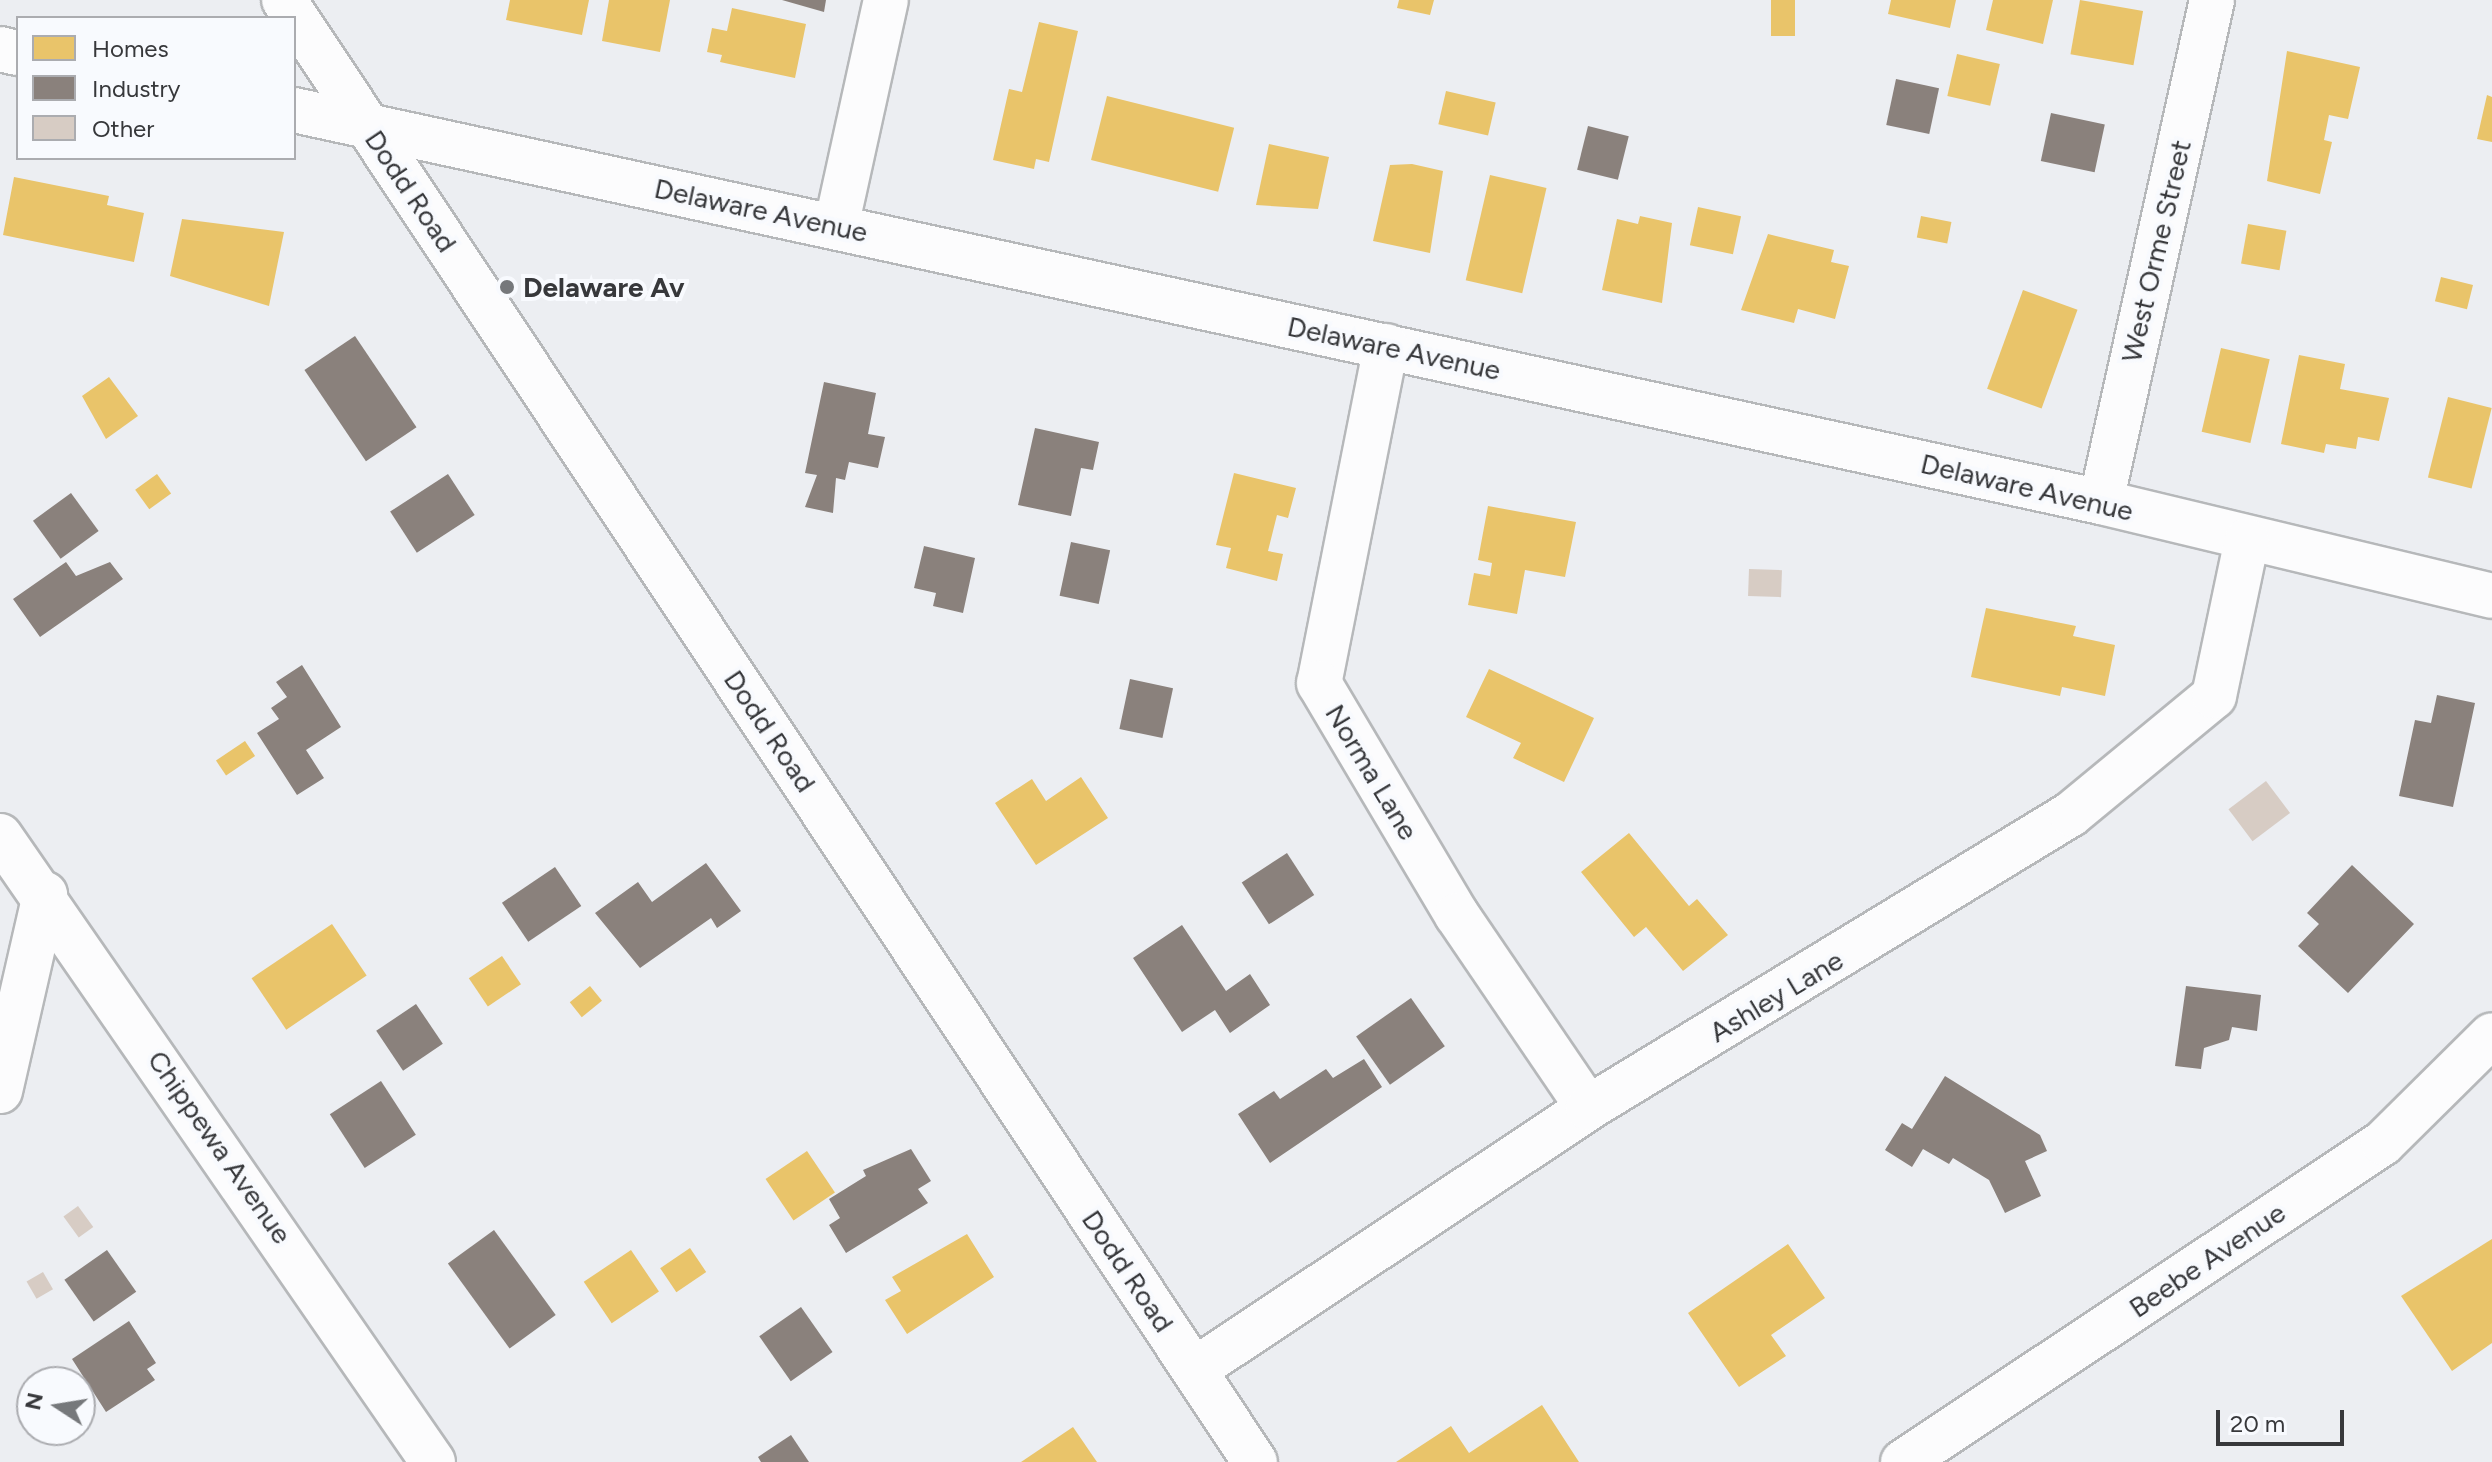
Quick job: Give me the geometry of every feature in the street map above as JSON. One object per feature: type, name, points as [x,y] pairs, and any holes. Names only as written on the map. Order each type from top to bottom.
[{"type":"street","points":[[836,227],[886,0]]},
{"type":"street","name":"West Orme Street","points":[[2101,502],[2212,0]]},
{"type":"street","name":"Dodd Road","points":[[296,18],[1255,1462]]},
{"type":"street","name":"Delaware Avenue","points":[[296,110],[2101,502],[2247,540],[2492,596]]},
{"type":"street","name":"Norma Lane","points":[[1386,346],[1319,683],[1457,915],[1588,1108]]},
{"type":"street","name":"Ashley Lane","points":[[1194,1370],[1588,1108],[2071,814],[2214,696],[2247,540]]},
{"type":"street","name":"Chippewa Avenue","points":[[0,836],[45,894],[433,1462]]},
{"type":"street","points":[[0,1091],[45,894]]},
{"type":"street","name":"Beebe Avenue","points":[[1903,1462],[2383,1143],[2492,1035]]},
{"type":"building: Homes","points":[[510,0],[589,0],[582,35],[506,20]]},
{"type":"building: Homes","points":[[609,0],[670,0],[660,52],[602,41]]},
{"type":"building: Homes","points":[[1399,0],[1434,0],[1430,15],[1397,8]]},
{"type":"building: Homes","points":[[1771,0],[1795,0],[1795,36],[1771,36]]},
{"type":"building: Homes","points":[[1891,0],[1956,0],[1950,28],[1888,14]]},
{"type":"building: Homes","points":[[1993,0],[2053,0],[2043,44],[1986,30]]},
{"type":"building: Homes","points":[[2080,0],[2143,11],[2133,65],[2070,54]]},
{"type":"building: Homes","points":[[732,8],[806,24],[795,78],[720,62],[722,55],[707,52],[712,28],[727,31]]},
{"type":"building: Homes","points":[[1039,22],[1078,31],[1049,162],[1036,159],[1034,169],[993,160],[1009,89],[1022,92]]},
{"type":"building: Homes","points":[[2287,51],[2360,67],[2348,119],[2329,115],[2324,140],[2332,142],[2320,194],[2267,181]]},
{"type":"building: Homes","points":[[1957,54],[2000,64],[1990,106],[1947,96]]},
{"type":"building: Homes","points":[[1446,91],[1496,102],[1488,136],[1438,124]]},
{"type":"building: Homes","points":[[2487,95],[2492,97],[2492,142],[2477,139]]},
{"type":"building: Homes","points":[[1107,96],[1234,128],[1218,192],[1091,160]]},
{"type":"building: Homes","points":[[1269,144],[1329,157],[1318,209],[1256,205]]},
{"type":"building: Homes","points":[[1412,164],[1443,171],[1430,253],[1373,241],[1390,165]]},
{"type":"building: Homes","points":[[1490,175],[1547,188],[1522,293],[1466,280]]},
{"type":"building: Homes","points":[[14,177],[109,196],[107,205],[144,213],[134,262],[3,235]]},
{"type":"building: Homes","points":[[1698,207],[1741,216],[1733,254],[1690,245]]},
{"type":"building: Homes","points":[[1640,216],[1672,223],[1662,303],[1602,290],[1617,219],[1638,224]]},
{"type":"building: Homes","points":[[1921,216],[1951,222],[1947,244],[1917,238]]},
{"type":"building: Homes","points":[[182,219],[284,232],[269,306],[170,276]]},
{"type":"building: Homes","points":[[2248,224],[2286,231],[2279,270],[2241,263]]},
{"type":"building: Homes","points":[[1768,234],[1834,250],[1831,262],[1849,266],[1835,319],[1798,309],[1794,323],[1741,310]]},
{"type":"building: Homes","points":[[2441,277],[2473,285],[2467,309],[2435,301]]},
{"type":"building: Homes","points":[[2023,290],[2078,310],[2042,409],[1987,389]]},
{"type":"building: Homes","points":[[2221,348],[2270,359],[2250,443],[2202,432]]},
{"type":"building: Homes","points":[[2299,355],[2345,364],[2340,389],[2389,398],[2379,441],[2358,437],[2356,449],[2326,444],[2324,453],[2281,444]]},
{"type":"building: Homes","points":[[109,377],[138,416],[106,439],[82,396]]},
{"type":"building: Homes","points":[[2448,397],[2492,408],[2472,488],[2428,478]]},
{"type":"building: Homes","points":[[1234,473],[1296,488],[1288,518],[1277,515],[1268,551],[1283,554],[1277,581],[1226,568],[1231,548],[1216,545]]},
{"type":"building: Homes","points":[[157,474],[171,493],[149,509],[135,490]]},
{"type":"building: Homes","points":[[1488,506],[1576,522],[1565,577],[1525,570],[1517,614],[1468,605],[1474,573],[1490,576],[1492,563],[1478,560]]},
{"type":"building: Homes","points":[[1986,608],[2076,626],[2073,636],[2115,645],[2105,696],[2062,687],[2060,696],[1971,677]]},
{"type":"building: Homes","points":[[1489,669],[1594,718],[1564,782],[1513,758],[1521,743],[1466,717]]},
{"type":"building: Homes","points":[[245,741],[255,756],[226,775],[216,761]]},
{"type":"building: Homes","points":[[1081,777],[1108,818],[1036,865],[995,803],[1032,779],[1046,801]]},
{"type":"building: Homes","points":[[1629,833],[1689,906],[1697,899],[1728,935],[1683,971],[1646,927],[1634,937],[1581,872]]},
{"type":"building: Homes","points":[[332,924],[367,975],[286,1030],[252,978]]},
{"type":"building: Homes","points":[[502,956],[521,984],[488,1007],[469,978]]},
{"type":"building: Homes","points":[[590,986],[602,1001],[582,1017],[570,1002]]},
{"type":"building: Homes","points":[[807,1151],[835,1192],[794,1220],[766,1179]]},
{"type":"building: Homes","points":[[967,1234],[994,1277],[907,1334],[885,1300],[901,1291],[892,1277]]},
{"type":"building: Homes","points":[[2492,1239],[2492,1343],[2452,1371],[2401,1296]]},
{"type":"building: Homes","points":[[1788,1244],[1825,1298],[1771,1335],[1786,1356],[1739,1387],[1688,1313]]},
{"type":"building: Homes","points":[[690,1248],[706,1272],[676,1292],[660,1268]]},
{"type":"building: Homes","points":[[631,1250],[659,1291],[612,1323],[584,1282]]},
{"type":"building: Homes","points":[[1542,1405],[1579,1462],[1396,1462],[1451,1426],[1469,1453]]},
{"type":"building: Homes","points":[[1073,1427],[1097,1462],[1021,1462]]},
{"type":"building: Industry","points":[[782,0],[826,0],[824,12]]},
{"type":"building: Industry","points":[[1896,79],[1939,88],[1929,134],[1886,125]]},
{"type":"building: Industry","points":[[2051,113],[2105,124],[2095,172],[2041,161]]},
{"type":"building: Industry","points":[[1588,126],[1629,136],[1618,180],[1577,170]]},
{"type":"building: Industry","points":[[355,336],[417,427],[366,461],[304,370]]},
{"type":"building: Industry","points":[[824,382],[876,393],[868,434],[885,437],[878,468],[849,462],[845,480],[836,478],[833,513],[805,507],[817,475],[805,473]]},
{"type":"building: Industry","points":[[1035,428],[1099,442],[1093,470],[1081,468],[1071,516],[1018,505]]},
{"type":"building: Industry","points":[[448,474],[475,515],[417,553],[390,512]]},
{"type":"building: Industry","points":[[71,493],[99,531],[61,559],[33,521]]},
{"type":"building: Industry","points":[[1071,542],[1110,550],[1099,604],[1060,596]]},
{"type":"building: Industry","points":[[924,546],[975,558],[963,613],[933,606],[936,593],[914,588]]},
{"type":"building: Industry","points":[[66,562],[76,576],[110,562],[123,579],[40,637],[13,599]]},
{"type":"building: Industry","points":[[302,665],[341,727],[306,750],[324,778],[297,795],[257,733],[279,719],[271,708],[287,697],[276,682]]},
{"type":"building: Industry","points":[[1130,679],[1173,688],[1162,738],[1119,729]]},
{"type":"building: Industry","points":[[2437,695],[2475,703],[2453,807],[2399,796],[2415,720],[2431,723]]},
{"type":"building: Industry","points":[[1287,853],[1314,895],[1269,924],[1242,882]]},
{"type":"building: Industry","points":[[706,863],[741,911],[717,928],[711,918],[640,968],[595,913],[638,882],[652,902]]},
{"type":"building: Industry","points":[[2352,865],[2414,924],[2348,993],[2298,946],[2319,924],[2307,913]]},
{"type":"building: Industry","points":[[555,867],[581,906],[528,942],[502,903]]},
{"type":"building: Industry","points":[[1182,925],[1226,991],[1250,974],[1270,1005],[1230,1033],[1215,1010],[1182,1032],[1133,958]]},
{"type":"building: Industry","points":[[2186,986],[2261,995],[2257,1031],[2232,1027],[2229,1040],[2204,1048],[2201,1069],[2175,1066]]},
{"type":"building: Industry","points":[[1411,998],[1445,1046],[1390,1085],[1356,1036]]},
{"type":"building: Industry","points":[[416,1004],[443,1044],[403,1071],[376,1031]]},
{"type":"building: Industry","points":[[1364,1059],[1382,1087],[1270,1163],[1238,1114],[1274,1091],[1280,1099],[1326,1069],[1333,1078]]},
{"type":"building: Industry","points":[[1945,1076],[2040,1135],[2047,1151],[2025,1161],[2041,1196],[2005,1213],[1989,1180],[1953,1158],[1949,1164],[1923,1149],[1912,1167],[1885,1150],[1902,1123],[1912,1129]]},
{"type":"building: Industry","points":[[381,1081],[416,1135],[365,1168],[330,1114]]},
{"type":"building: Industry","points":[[911,1149],[931,1181],[918,1189],[928,1203],[846,1253],[829,1225],[840,1218],[829,1199],[866,1176],[863,1170]]},
{"type":"building: Industry","points":[[494,1230],[556,1315],[510,1348],[448,1264]]},
{"type":"building: Industry","points":[[107,1250],[136,1292],[94,1322],[64,1280]]},
{"type":"building: Industry","points":[[801,1307],[833,1352],[791,1381],[759,1336]]},
{"type":"building: Industry","points":[[129,1321],[156,1363],[147,1369],[155,1380],[106,1412],[96,1396],[96,1366],[76,1366],[72,1359]]},
{"type":"building: Industry","points":[[791,1435],[809,1462],[761,1462],[758,1457]]},
{"type":"building: Other","points":[[1749,569],[1782,570],[1781,597],[1748,596]]},
{"type":"building: Other","points":[[2266,781],[2290,813],[2253,841],[2228,809]]},
{"type":"building: Other","points":[[78,1206],[93,1227],[79,1238],[63,1217]]},
{"type":"building: Other","points":[[43,1272],[53,1289],[37,1299],[27,1282]]},
{"type":"place","name":"Delaware Av","points":[[507,287]]}]
